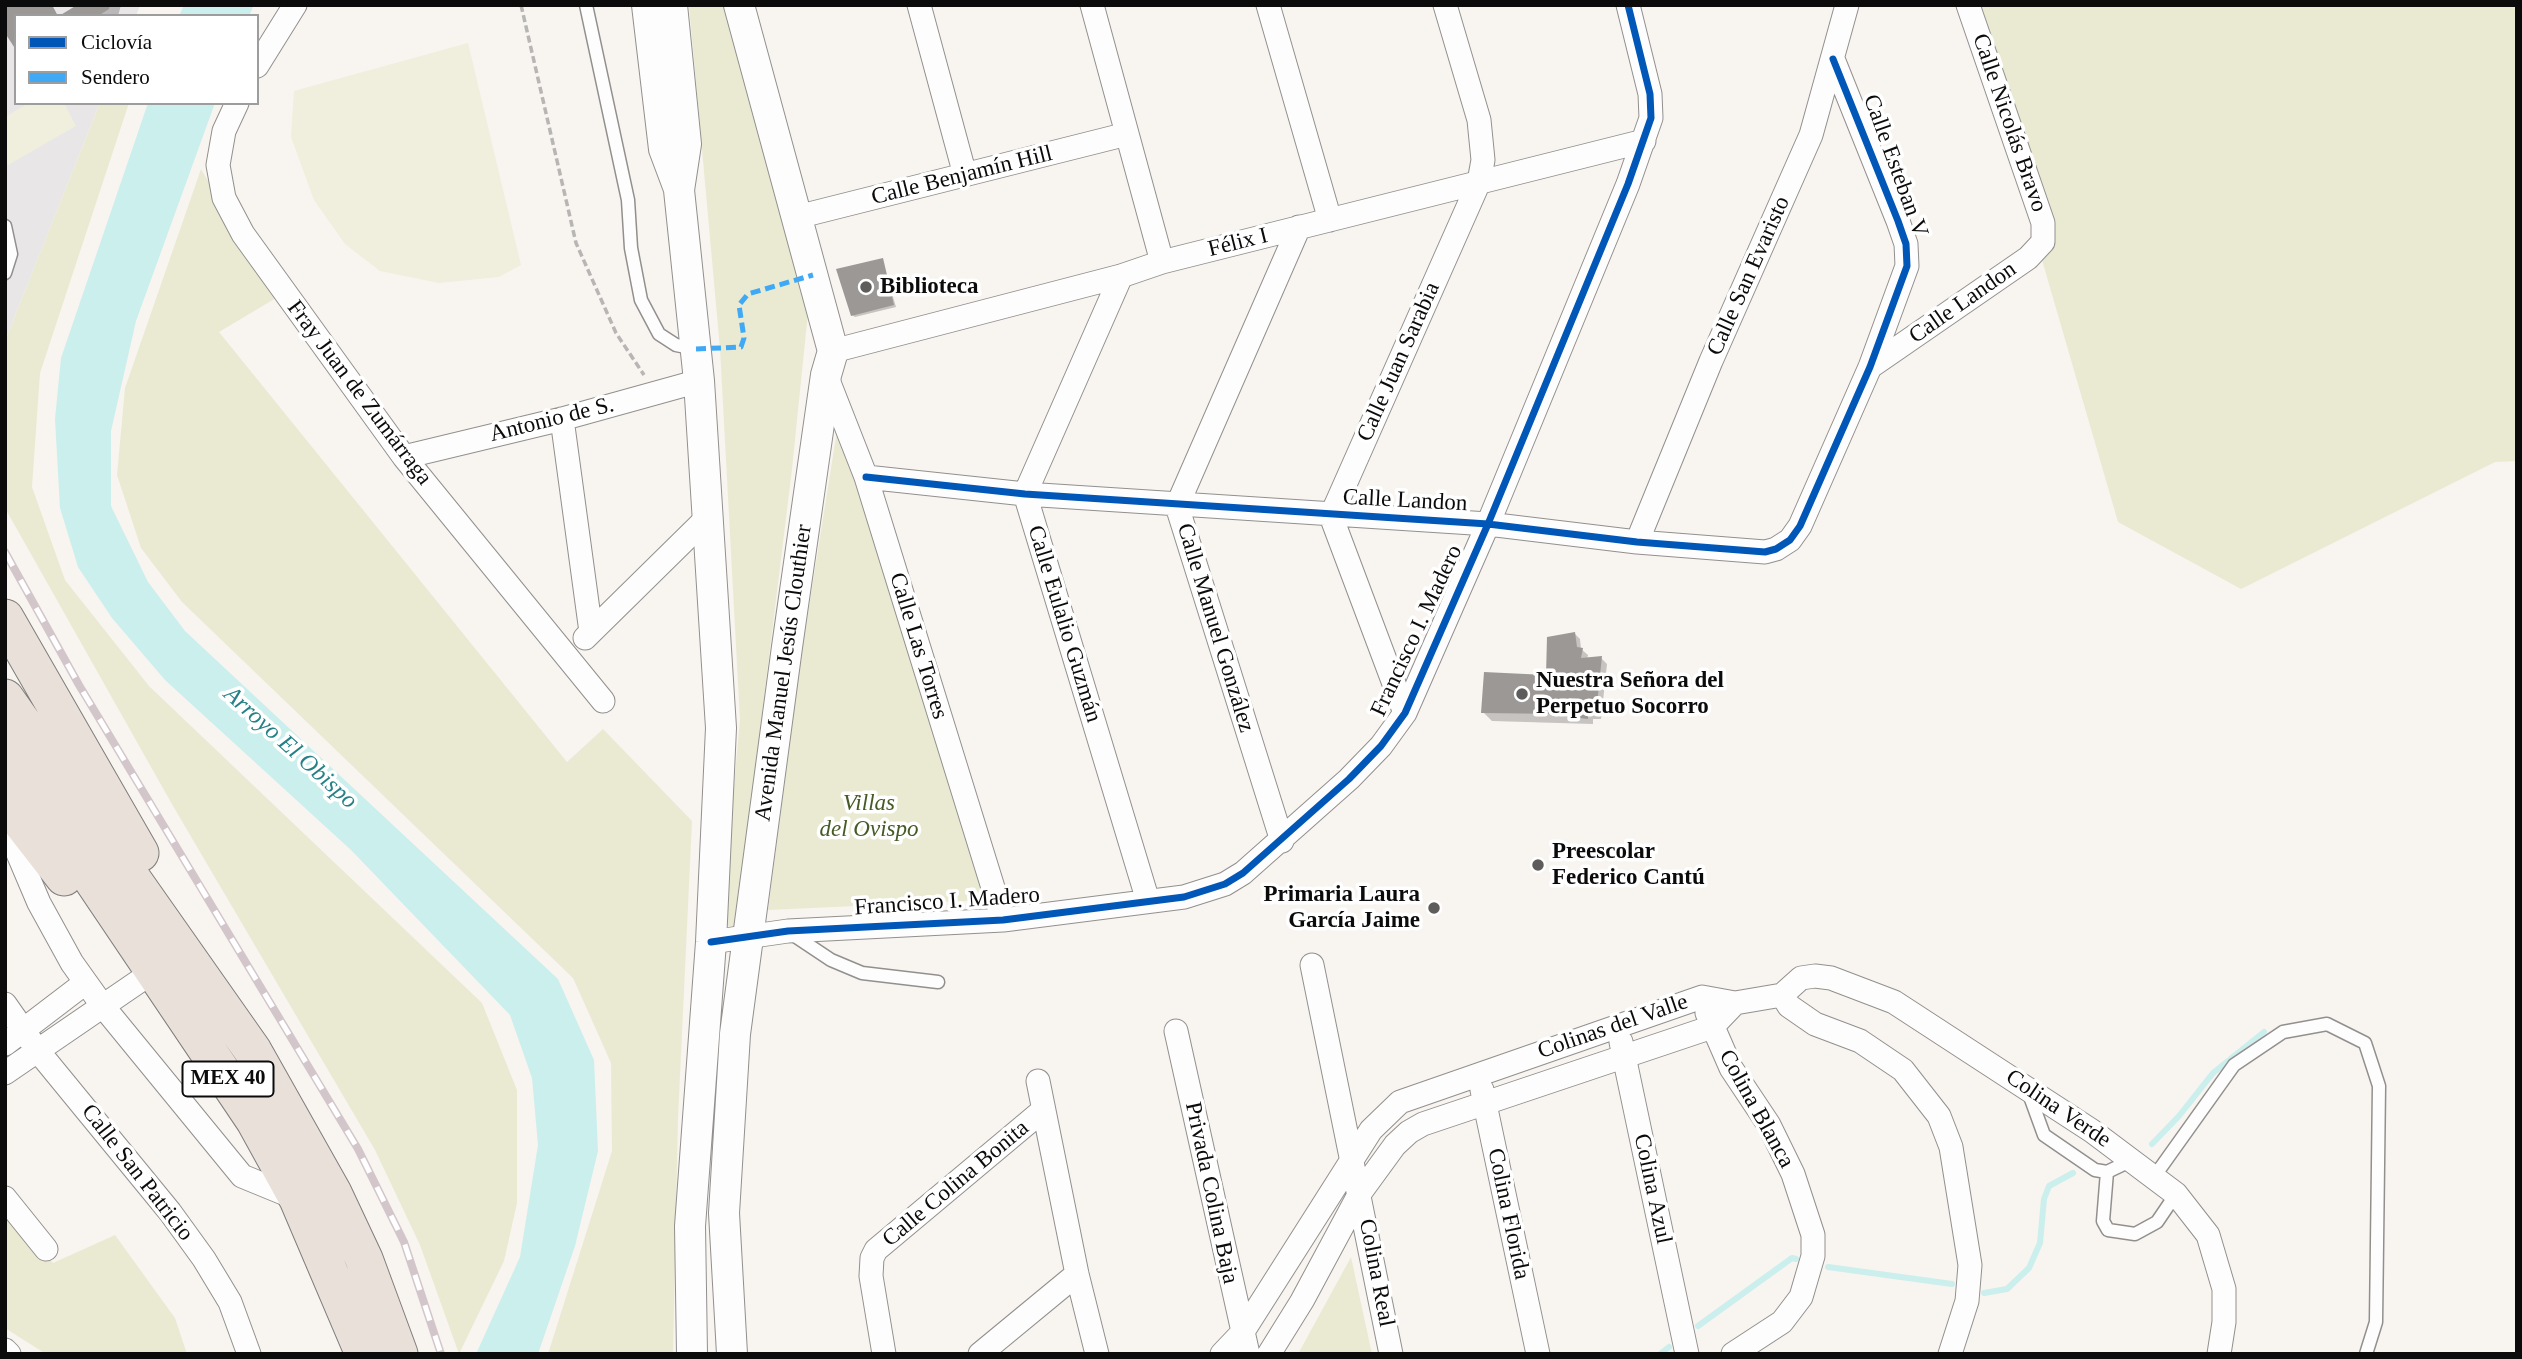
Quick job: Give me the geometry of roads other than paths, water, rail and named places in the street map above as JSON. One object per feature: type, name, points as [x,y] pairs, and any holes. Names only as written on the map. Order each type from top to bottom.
[{"type":"main road","points":[[5,618],[174,913],[205,982]]},
{"type":"main road","name":"MEX 40","points":[[5,698],[116,884],[152,968],[255,1121],[298,1199],[364,1354]]},
{"type":"main road","name":"MEX 40","points":[[5,750],[116,884],[205,982],[253,1051],[332,1193],[363,1259],[399,1354]]},
{"type":"main road","points":[[5,801],[81,899],[124,944],[152,968]]},
{"type":"street","points":[[259,63],[295,5]]},
{"type":"street","points":[[647,5],[664,149],[679,190]]},
{"type":"street","name":"Avenida Manuel Jesús Clouthier","points":[[672,5],[686,144],[679,190],[699,381],[721,728],[710,942],[690,1226],[692,1354]]},
{"type":"street","name":"Avenida Manuel Jesús Clouthier","points":[[732,1354],[724,1213],[735,1034],[746,935],[830,363],[797,217],[740,5]]},
{"type":"street","points":[[919,5],[965,175]]},
{"type":"street","points":[[1092,5],[1162,262]]},
{"type":"street","points":[[1268,5],[1330,220]]},
{"type":"street","name":"Calle Juan Sarabia","points":[[1331,516],[1479,182],[1483,160],[1479,120],[1445,5]]},
{"type":"street","name":"Francisco I. Madero","points":[[710,942],[788,931],[1003,920],[1184,897],[1226,884],[1282,841],[1381,746],[1405,713],[1488,524],[1644,141],[1651,118],[1650,94],[1628,5]]},
{"type":"street","name":"Calle San Evaristo","points":[[1637,542],[1711,361],[1811,135],[1847,5]]},
{"type":"street","name":"Calle Nicolás Bravo","points":[[1968,5],[2043,223],[2043,242]]},
{"type":"street","name":"Calle Esteban V","points":[[1833,59],[1875,159],[1906,244],[1908,265],[1903,283],[1870,367]]},
{"type":"street","name":"Fray Juan de Zumárraga","points":[[236,105],[224,131],[219,165],[224,198],[243,234],[404,457],[603,701]]},
{"type":"street","name":"Calle Benjamín Hill","points":[[797,217],[1127,134]]},
{"type":"street","name":"Félix I","points":[[830,363],[1162,262],[1644,141]]},
{"type":"street","name":"Calle Manuel González","points":[[1282,841],[1177,506],[1299,228]]},
{"type":"street","name":"Calle Landon","points":[[866,477],[1025,495],[1488,524],[1637,542],[1765,552],[1785,544],[1800,526],[1870,367],[2028,258],[2043,242]]},
{"type":"street","name":"Calle Eulalio Guzmán","points":[[1121,276],[1025,495],[1148,901]]},
{"type":"street","name":"Calle Las Torres","points":[[830,363],[1003,920]]},
{"type":"street","name":"Antonio de S.","points":[[404,457],[562,419],[699,381]]},
{"type":"street","points":[[562,419],[591,632]]},
{"type":"street","points":[[568,656],[709,516]]},
{"type":"street","points":[[1331,516],[1405,713]]},
{"type":"street","points":[[5,823],[40,903],[85,983],[102,1005],[242,1176],[298,1199]]},
{"type":"street","name":"Colina Real","points":[[1312,965],[1353,1155],[1391,1354]]},
{"type":"street","points":[[5,1073],[152,968]]},
{"type":"street","name":"Colina Verde","points":[[1782,995],[1801,978],[1815,976],[1864,989],[1894,1002],[2132,1160],[2176,1194],[2208,1235],[2224,1289],[2224,1322],[2219,1354]]},
{"type":"street","points":[[15,1037],[85,983]]},
{"type":"street","points":[[1735,1003],[1782,995],[1789,1006],[1815,1024],[1832,1034],[1860,1041],[1903,1070],[1939,1116],[1953,1158],[1970,1265],[1967,1301],[1950,1354]]},
{"type":"street","name":"Colinas del Valle","points":[[1222,1354],[1245,1343],[1353,1155],[1378,1122],[1400,1102],[1702,997],[1735,1003]]},
{"type":"street","name":"Colina Blanca","points":[[1702,997],[1731,1068],[1769,1125],[1793,1174],[1813,1235],[1813,1256],[1801,1297],[1782,1322],[1733,1354]]},
{"type":"street","name":"Colinas del Valle","points":[[1269,1354],[1302,1301],[1360,1193],[1395,1145],[1409,1132],[1423,1124],[1712,1027],[1735,1003]]},
{"type":"street","name":"Calle San Patricio","points":[[5,1004],[15,1037],[38,1051],[170,1212],[204,1259],[230,1302],[249,1354]]},
{"type":"street","name":"Colina Azul","points":[[1617,1025],[1687,1354]]},
{"type":"street","name":"Privada Colina Baja","points":[[1176,1031],[1245,1343]]},
{"type":"street","name":"Colina Florida","points":[[1479,1073],[1538,1354]]},
{"type":"street","points":[[1038,1081],[1077,1274],[1097,1354]]},
{"type":"street","name":"Calle Colina Bonita","points":[[884,1354],[871,1276],[872,1258],[882,1245],[1042,1111]]},
{"type":"street","points":[[5,1198],[46,1249]]},
{"type":"street","points":[[980,1354],[1077,1274]]},
{"type":"street","points":[[5,1350],[9,1354]]},
{"type":"lane","points":[[586,5],[628,200],[631,248],[641,300],[659,334],[676,345],[696,349]]},
{"type":"lane","points":[[5,226],[11,254],[5,273]]},
{"type":"lane","points":[[788,931],[831,960],[862,972],[938,982]]},
{"type":"lane","points":[[2154,1177],[2234,1065],[2283,1032],[2327,1024],[2365,1043],[2379,1086],[2376,1322],[2366,1354]]},
{"type":"lane","points":[[2026,1088],[2044,1135],[2095,1170],[2108,1171],[2132,1160]]},
{"type":"lane","points":[[2108,1171],[2103,1221],[2108,1230],[2135,1234],[2157,1222],[2176,1194]]},
{"type":"water","points":[[184,5],[254,5],[250,14],[180,14]]},
{"type":"water","name":"Arroyo El Obispo","points":[[147,105],[214,105],[136,321],[111,431],[111,506],[148,582],[185,631],[558,979],[594,1060],[598,1151],[575,1246],[538,1354],[476,1354],[520,1257],[538,1145],[532,1078],[510,1015],[351,850],[165,680],[112,618],[78,567],[60,508],[55,419],[61,358]]},
{"type":"waterway","points":[[2152,1144],[2179,1116],[2213,1073],[2264,1032]]},
{"type":"waterway","points":[[1984,1293],[2007,1289],[2029,1268],[2040,1243],[2044,1199],[2049,1186],[2073,1173]]},
{"type":"waterway","points":[[1698,1326],[1792,1258],[1796,1259]]},
{"type":"waterway","points":[[1828,1267],[1952,1284]]},
{"type":"waterway","points":[[1660,1354],[1669,1347]]},
{"type":"railway","points":[[5,552],[79,685],[358,1149],[404,1242],[441,1354]]},
{"type":"place","name":"Biblioteca","points":[[866,287]]},
{"type":"place","name":"Nuestra Señora del Perpetuo Socorro","points":[[1522,694]]},
{"type":"place","name":"Preescolar Federico Cantú","points":[[1538,865]]},
{"type":"place","name":"Primaria Laura García Jaime","points":[[1434,908]]},
{"type":"park label","name":"Villas del Ovispo","points":[[869,817]]}]
